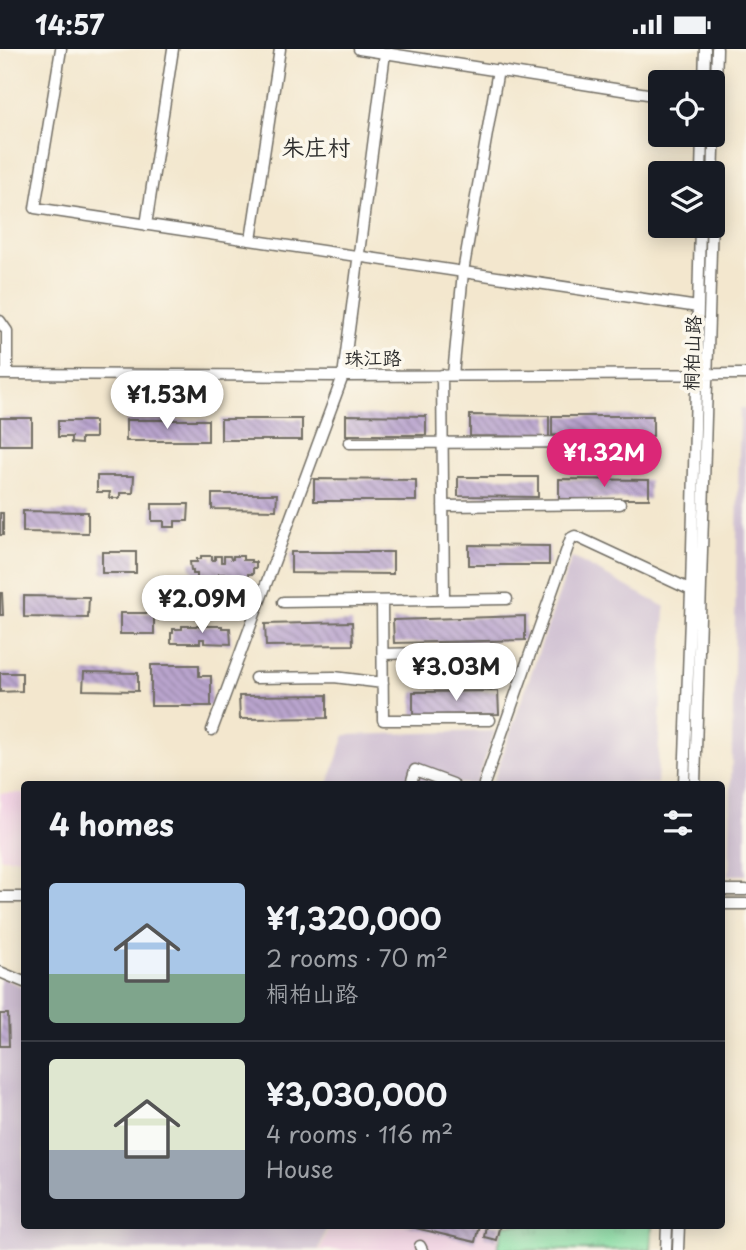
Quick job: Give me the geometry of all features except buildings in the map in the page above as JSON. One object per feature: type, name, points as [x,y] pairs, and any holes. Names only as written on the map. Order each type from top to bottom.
[{"type":"street","points":[[61,49],[34,208],[698,307]]},
{"type":"street","points":[[146,225],[173,49]]},
{"type":"street","points":[[251,240],[280,49]]},
{"type":"street","points":[[359,49],[648,94]]},
{"type":"street","points":[[704,70],[705,49]]},
{"type":"street","name":"桐柏山路","points":[[695,781],[717,49]]},
{"type":"street","points":[[212,730],[343,376],[385,53]]},
{"type":"street","points":[[444,600],[442,443],[447,375],[498,71]]},
{"type":"street","name":"桐柏山路","points":[[684,781],[700,238]]},
{"type":"street","points":[[0,321],[7,331],[4,374]]},
{"type":"street","name":"珠江路","points":[[4,374],[746,374]]},
{"type":"street","points":[[349,443],[621,442]]},
{"type":"street","points":[[443,506],[620,504]]},
{"type":"street","points":[[485,781],[570,538],[575,536],[691,590]]},
{"type":"street","points":[[283,602],[507,599]]},
{"type":"street","points":[[382,601],[383,720],[490,720]]},
{"type":"street","points":[[383,654],[500,651]]},
{"type":"street","points":[[255,678],[334,677],[383,683]]},
{"type":"street","points":[[412,781],[415,771],[444,781]]},
{"type":"street","points":[[725,890],[746,890]]},
{"type":"street","points":[[0,897],[21,897]]},
{"type":"street","points":[[725,904],[746,904]]},
{"type":"street","points":[[0,972],[21,981]]},
{"type":"street","points":[[666,1250],[667,1229]]},
{"type":"street","points":[[678,1250],[679,1229]]},
{"type":"shaded area","points":[[740,408],[746,408],[746,875],[729,875]]},
{"type":"shaded area","points":[[572,557],[665,607],[657,781],[493,781]]},
{"type":"shaded area","points":[[495,731],[477,781],[329,781],[345,735]]},
{"type":"shaded area","points":[[0,793],[21,793],[21,858],[0,858]]},
{"type":"shaded area","points":[[0,977],[21,986],[21,1229],[326,1229],[319,1250],[0,1250]]},
{"type":"shaded area","points":[[328,1229],[502,1229],[497,1250],[320,1250]]},
{"type":"green space","points":[[503,1229],[652,1229],[651,1250],[497,1250]]},
{"type":"district","name":"朱庄村","points":[[316,148]]}]
